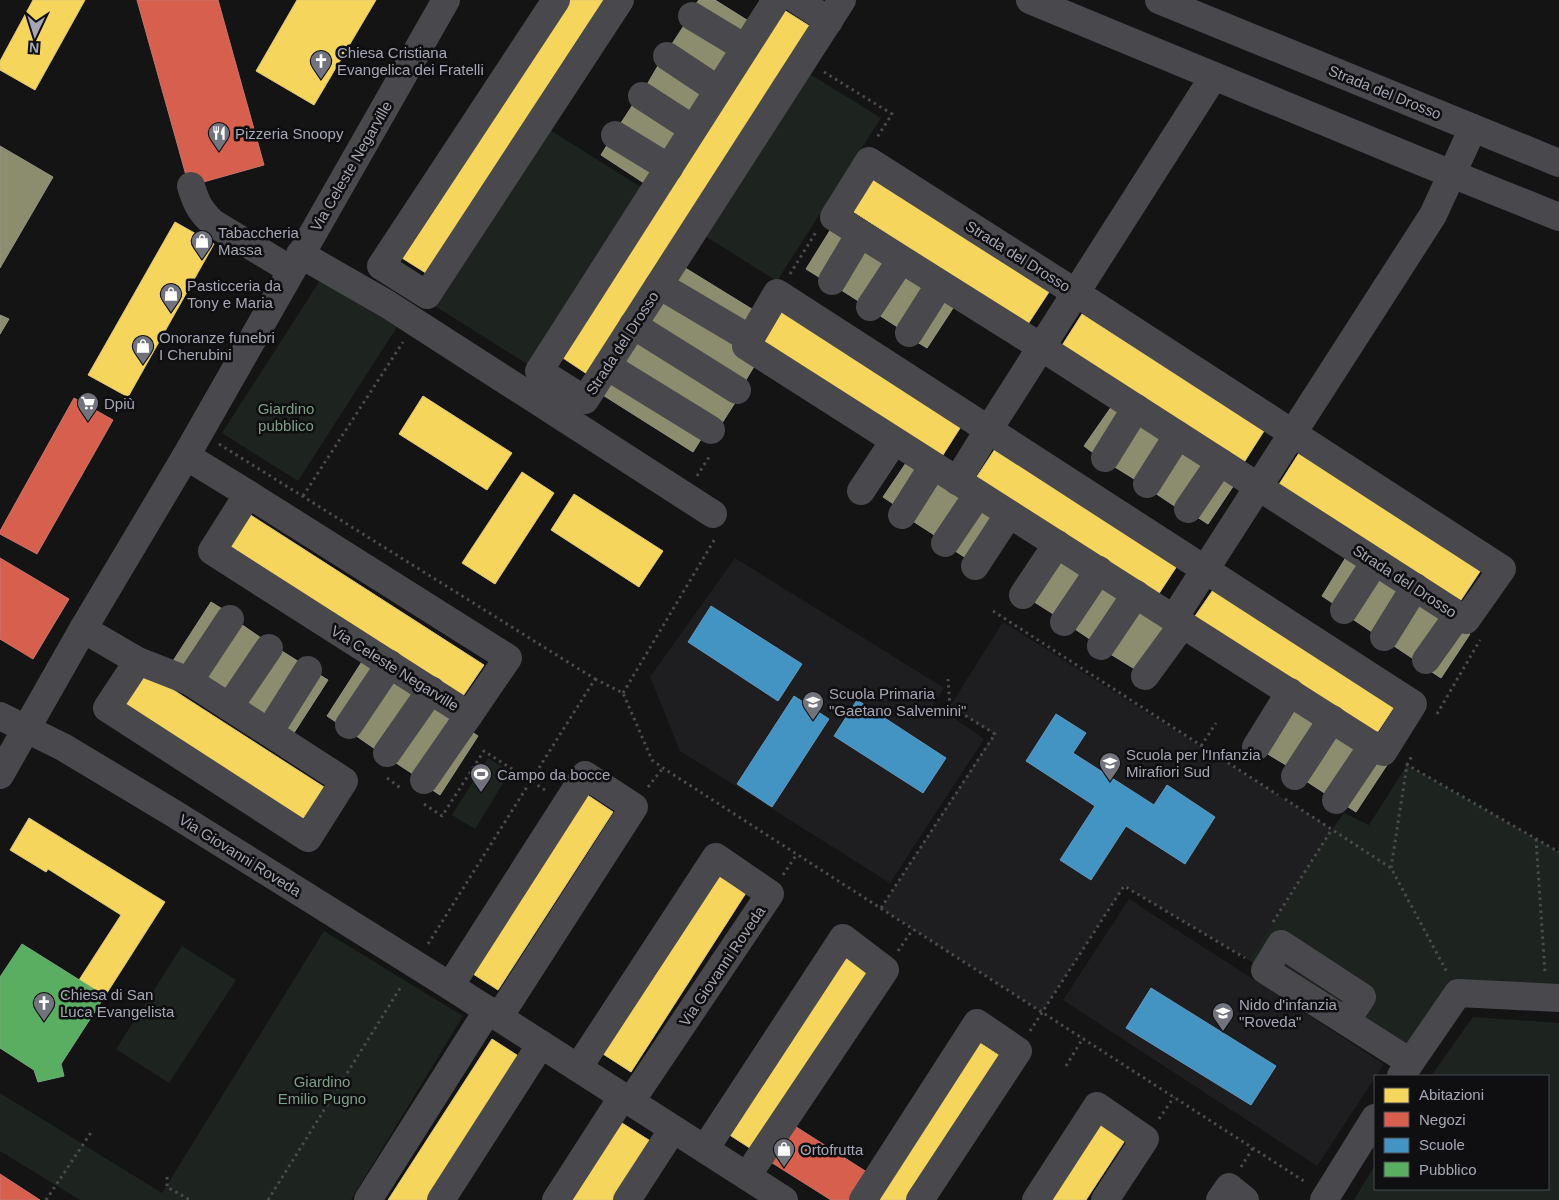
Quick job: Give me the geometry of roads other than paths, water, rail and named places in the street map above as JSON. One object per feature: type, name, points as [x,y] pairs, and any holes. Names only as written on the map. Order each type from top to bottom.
[{"type":"street","name":"Via Celeste Negarville","points":[[0,775],[83,629],[186,456],[446,0]]},
{"type":"street","points":[[556,0],[381,266],[427,295],[620,0]]},
{"type":"street","name":"Strada del Drosso","points":[[776,0],[539,371],[585,400],[836,11],[797,0]]},
{"type":"street","points":[[1030,0],[1559,217]]},
{"type":"street","name":"Strada del Drosso","points":[[1158,0],[1210,10],[1473,128],[1559,163]]},
{"type":"street","points":[[692,16],[745,48]]},
{"type":"street","points":[[667,56],[718,90]]},
{"type":"street","name":"Strada del Drosso","points":[[945,543],[968,488],[989,428],[1214,76]]},
{"type":"street","points":[[642,96],[694,129]]},
{"type":"street","points":[[1145,676],[1206,569],[1433,215],[1473,128]]},
{"type":"street","points":[[614,135],[669,168]]},
{"type":"street","name":"Strada del Drosso","points":[[869,161],[1076,292],[1502,569],[1462,618],[1041,347],[860,234],[834,217],[869,161]]},
{"type":"street","points":[[191,186],[199,208],[213,223],[387,304],[715,524]]},
{"type":"street","points":[[832,281],[860,234]]},
{"type":"street","points":[[870,307],[901,260]]},
{"type":"street","points":[[909,333],[940,284]]},
{"type":"street","points":[[659,285],[740,334]]},
{"type":"street","points":[[777,293],[1414,704],[1383,752],[894,441],[746,346],[777,293]]},
{"type":"street","points":[[633,325],[737,390]]},
{"type":"street","points":[[607,366],[711,430]]},
{"type":"street","points":[[1105,458],[1136,408]]},
{"type":"street","points":[[1146,484],[1178,435]]},
{"type":"street","points":[[860,491],[894,441]]},
{"type":"street","name":"Via Celeste Negarville","points":[[186,456],[248,494],[508,658],[470,715],[212,552],[248,494]]},
{"type":"street","points":[[1188,509],[1220,462]]},
{"type":"street","points":[[902,515],[934,466]]},
{"type":"street","points":[[975,566],[1009,514]]},
{"type":"street","points":[[1023,595],[1056,544]]},
{"type":"street","points":[[1344,610],[1375,562]]},
{"type":"street","points":[[1064,622],[1099,570]]},
{"type":"street","points":[[1384,637],[1414,587]]},
{"type":"street","points":[[1101,646],[1136,594]]},
{"type":"street","points":[[1426,660],[1462,618]]},
{"type":"street","points":[[189,681],[230,619]]},
{"type":"street","points":[[83,629],[138,661],[189,681],[344,781],[308,838],[107,708],[138,661]]},
{"type":"street","points":[[229,707],[269,648]]},
{"type":"street","points":[[348,726],[390,664]]},
{"type":"street","points":[[268,732],[308,670]]},
{"type":"street","points":[[387,753],[431,690]]},
{"type":"street","points":[[1256,747],[1290,692]]},
{"type":"street","points":[[424,780],[470,715]]},
{"type":"street","name":"Via Giovanni Roveda","points":[[0,716],[63,747],[173,813],[627,1099],[705,1150],[748,1186],[784,1200]]},
{"type":"street","points":[[1295,776],[1332,719]]},
{"type":"street","points":[[1336,800],[1373,745]]},
{"type":"street","points":[[368,1200],[634,807],[585,775],[450,986]]},
{"type":"street","name":"Via Giovanni Roveda","points":[[556,1200],[770,894],[716,857],[578,1068]]},
{"type":"street","points":[[705,1150],[843,938],[885,970],[748,1186]]},
{"type":"street","points":[[1265,970],[1346,1020],[1406,1069],[1458,993],[1553,998]]},
{"type":"street","points":[[863,1200],[977,1023],[1018,1051],[920,1200]]},
{"type":"street","points":[[442,1200],[541,1044]]},
{"type":"street","points":[[1036,1200],[1097,1106],[1145,1139],[1105,1200]]},
{"type":"street","points":[[1325,1198],[1374,1120]]},
{"type":"street","points":[[627,1200],[673,1129]]},
{"type":"street","points":[[1220,1200],[1229,1187],[1245,1200]]},
{"type":"place","name":"Chiesa Cristiana Evangelica dei Fratelli","points":[[321,80]]},
{"type":"place","name":"Pizzeria Snoopy","points":[[219,152]]},
{"type":"place","name":"Tabaccheria Massa","points":[[202,260]]},
{"type":"place","name":"Pasticceria da Tony e Maria","points":[[171,313]]},
{"type":"place","name":"Onoranze funebri I Cherubini","points":[[143,365]]},
{"type":"place","name":"Dpiù","points":[[88,422]]},
{"type":"place","name":"Scuola Primaria \"Gaetano Salvemini\"","points":[[813,721]]},
{"type":"place","name":"Scuola per l'Infanzia Mirafiori Sud","points":[[1110,782]]},
{"type":"place","name":"Campo da bocce","points":[[481,793]]},
{"type":"place","name":"Chiesa di San Luca Evangelista","points":[[44,1022]]},
{"type":"place","name":"Nido d'infanzia \"Roveda\"","points":[[1223,1032]]},
{"type":"place","name":"Ortofrutta","points":[[784,1168]]},
{"type":"park label","name":"Giardino pubblico","points":[[286,416]]},
{"type":"park label","name":"Giardino Emilio Pugno","points":[[322,1090]]}]
